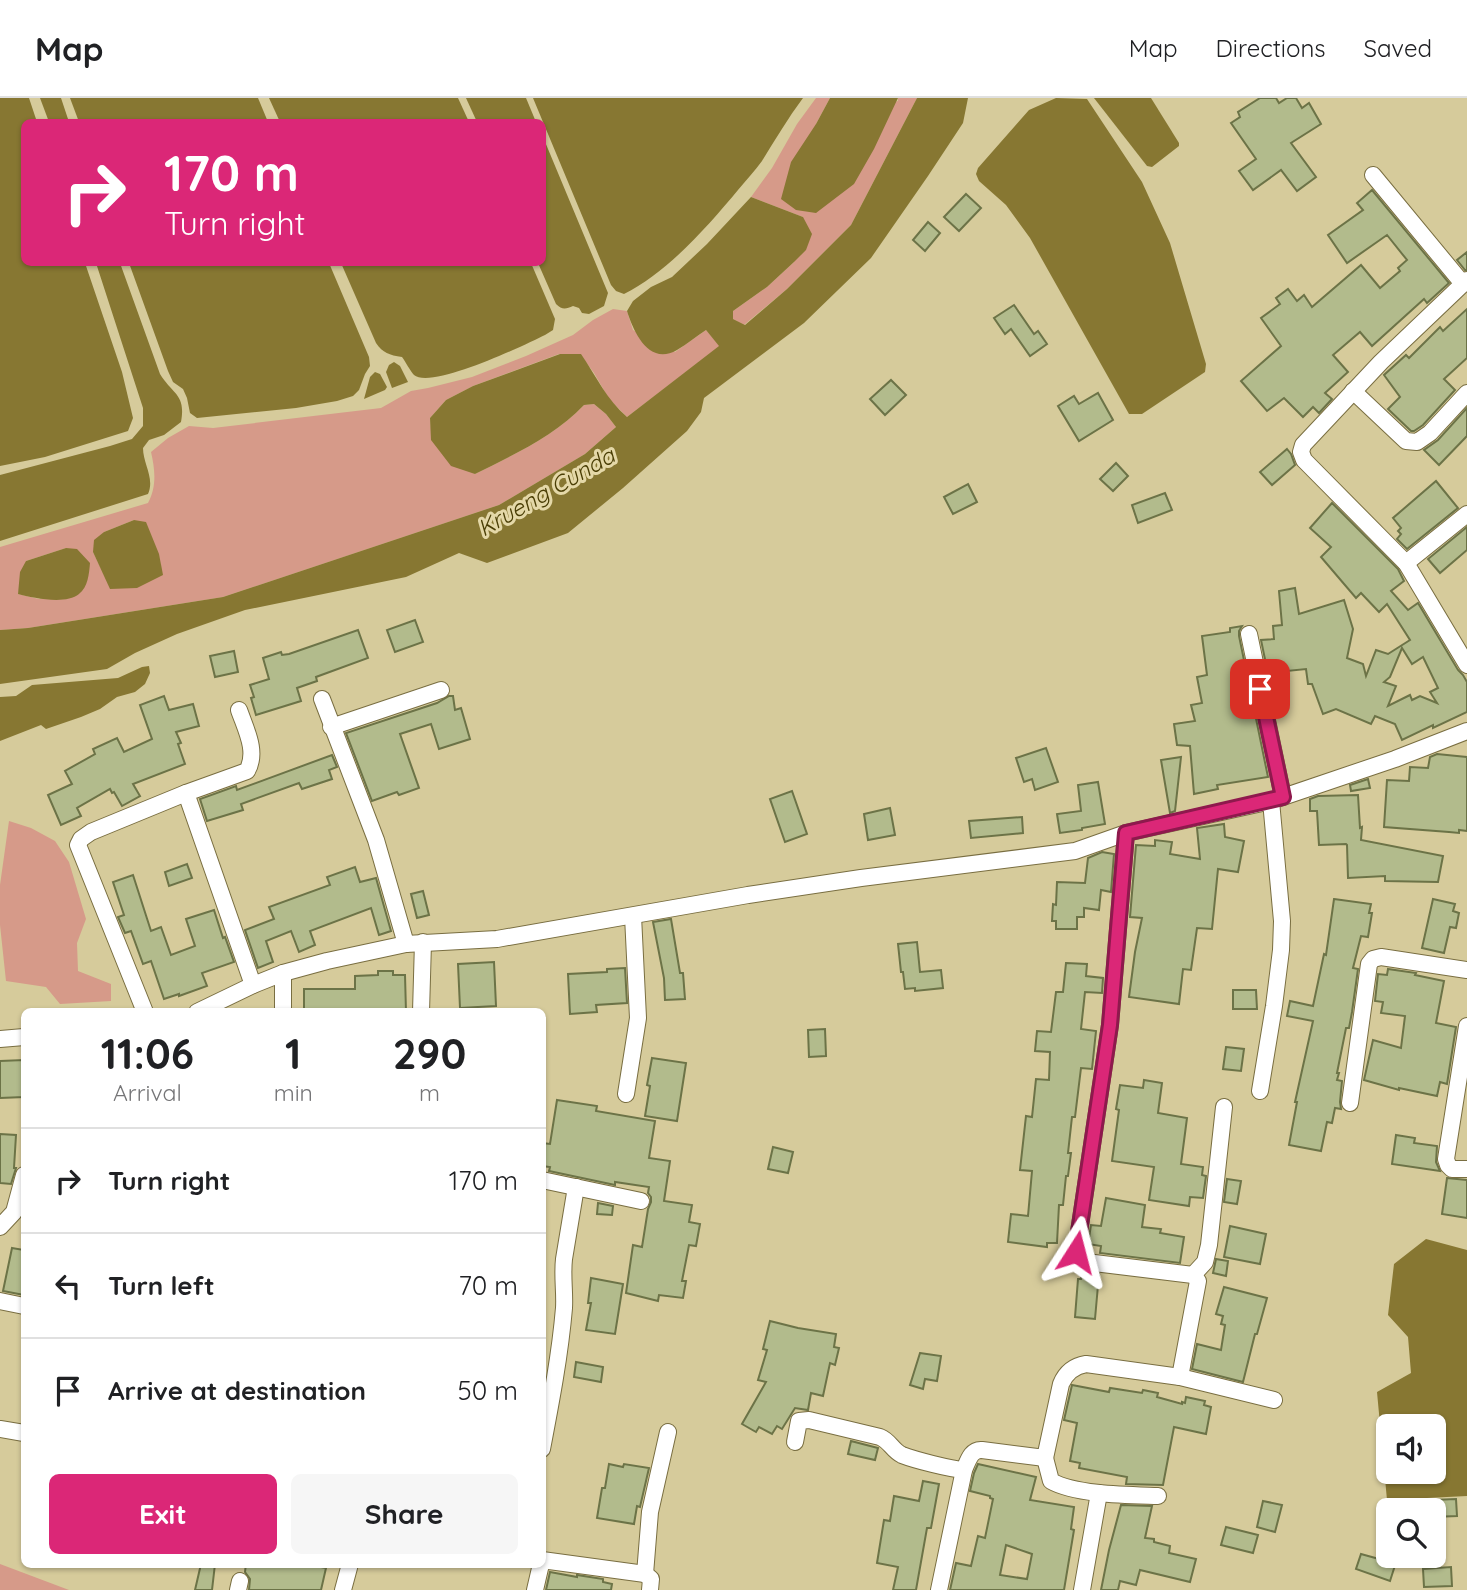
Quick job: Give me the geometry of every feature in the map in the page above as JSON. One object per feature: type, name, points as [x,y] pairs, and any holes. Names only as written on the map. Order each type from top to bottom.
[{"type":"street","points":[[1373,175],[1465,282],[1353,391],[1303,445],[1301,456],[1406,564],[1467,665]]},
{"type":"street","points":[[1353,391],[1406,441],[1417,442],[1430,433],[1467,393]]},
{"type":"street","points":[[1406,564],[1467,514]]},
{"type":"street","points":[[1248,634],[1277,799],[1282,921],[1275,1006],[1260,1091]]},
{"type":"street","points":[[331,727],[441,690]]},
{"type":"street","points":[[322,699],[376,840],[405,944]]},
{"type":"street","points":[[143,1008],[78,845],[81,839],[91,832],[247,771],[252,763],[253,752],[239,710]]},
{"type":"street","points":[[205,1008],[283,973],[405,944],[497,939],[748,895],[1075,851],[1126,833],[1277,799],[1395,759],[1467,731]]},
{"type":"street","points":[[186,793],[253,985]]},
{"type":"street","points":[[1126,833],[1110,1025],[1076,1252],[1080,1259],[1086,1262],[1193,1275],[1198,1281],[1180,1377]]},
{"type":"street","points":[[626,1094],[638,1018],[634,915]]},
{"type":"street","points":[[421,1008],[423,942]]},
{"type":"street","points":[[1350,1103],[1369,964],[1373,959],[1381,957],[1467,970]]},
{"type":"street","points":[[283,973],[283,1008]]},
{"type":"street","points":[[1467,1026],[1446,1159],[1452,1168],[1467,1169]]},
{"type":"street","points":[[0,1039],[21,1037]]},
{"type":"street","points":[[1193,1275],[1205,1262],[1209,1245],[1224,1107]]},
{"type":"street","points":[[546,1181],[641,1201]]},
{"type":"street","points":[[0,1227],[14,1212],[21,1186]]},
{"type":"street","points":[[546,1424],[563,1323],[563,1269],[576,1187]]},
{"type":"street","points":[[0,1301],[21,1305]]},
{"type":"street","points":[[1158,1496],[1099,1493],[1051,1481],[1045,1458],[1061,1384],[1074,1368],[1086,1364],[1180,1377],[1274,1400]]},
{"type":"street","points":[[795,1442],[799,1421],[809,1420],[885,1438],[892,1449],[901,1455],[964,1470]]},
{"type":"street","points":[[0,1429],[21,1432]]},
{"type":"street","points":[[645,1574],[650,1512],[668,1432]]},
{"type":"street","points":[[939,1590],[964,1470],[973,1452],[978,1450],[1045,1458]]},
{"type":"street","points":[[1082,1590],[1099,1493]]},
{"type":"street","points":[[546,1562],[645,1574],[651,1579],[650,1590]]},
{"type":"street","points":[[343,1590],[348,1568]]},
{"type":"street","points":[[536,1590],[541,1568]]},
{"type":"shaded area","points":[[816,98],[830,98],[816,124],[898,101],[898,98],[917,98],[851,225],[787,289],[744,325],[733,319],[733,311],[767,287],[794,262],[803,217],[751,197]]},
{"type":"shaded area","points":[[613,309],[627,311],[633,330],[675,352],[706,330],[720,346],[627,417],[609,399],[580,354],[559,354],[473,386],[446,400],[430,418],[432,440],[475,474],[547,435],[584,405],[594,404],[616,427],[585,454],[499,505],[223,597],[28,628],[0,630],[0,547],[148,503],[154,478],[151,452],[189,426],[213,428],[381,408],[411,391],[472,377],[526,356],[573,335]],"holes":[[[134,520],[111,589],[93,552],[104,532]],[[66,548],[67,599],[39,599],[18,594],[26,561]]]},
{"type":"shaded area","points":[[9,821],[31,828],[55,841],[69,862],[86,919],[77,943],[78,971],[111,984],[111,1001],[60,1004],[46,987],[6,981],[0,925],[0,885]]},
{"type":"shaded area","points":[[0,1564],[69,1590],[0,1590]]},
{"type":"water","points":[[0,98],[29,98],[36,119],[21,119],[21,266],[86,266],[122,372],[133,418],[128,431],[45,457],[0,466]]},
{"type":"water","points":[[40,98],[61,98],[68,119],[48,119]]},
{"type":"water","points":[[70,98],[258,98],[267,119],[78,119]]},
{"type":"water","points":[[269,98],[458,98],[468,119],[279,119]]},
{"type":"water","points":[[466,98],[526,98],[535,119],[476,119]]},
{"type":"water","points":[[533,98],[803,98],[759,165],[714,218],[686,248],[656,274],[624,294],[611,285],[546,129],[546,119],[542,119]]},
{"type":"water","points":[[830,98],[898,98],[854,184],[816,213],[796,210],[781,199],[791,162]]},
{"type":"water","name":"Krueng Cunda","points":[[917,98],[968,98],[963,123],[871,258],[804,323],[704,398],[701,412],[687,431],[568,533],[487,563],[459,553],[406,577],[245,610],[177,634],[107,669],[0,684],[0,630],[28,628],[223,597],[499,505],[585,454],[616,427],[594,404],[584,405],[547,435],[475,474],[451,466],[431,440],[430,418],[446,400],[473,386],[560,354],[581,354],[608,395],[627,417],[719,346],[706,330],[677,350],[658,354],[644,345],[630,320],[627,311],[633,301],[651,287],[672,277],[751,197],[803,217],[812,234],[806,250],[794,262],[767,287],[733,311],[733,319],[745,325],[787,289],[851,225]]},
{"type":"water","points":[[1056,98],[1087,99],[1142,182],[1170,243],[1206,364],[1205,372],[1142,414],[1129,414],[1030,238],[1006,205],[979,181],[976,174],[978,168],[1029,110]]},
{"type":"water","points":[[1094,98],[1151,98],[1179,146],[1152,167],[1147,166]]},
{"type":"water","points":[[546,144],[608,293],[604,306],[589,314],[582,313],[579,308],[573,306],[564,308],[556,304],[539,266],[546,266]]},
{"type":"water","points":[[97,266],[121,266],[160,374],[180,400],[181,422],[164,435],[149,440],[143,448],[150,482],[148,494],[0,541],[0,475],[132,439],[143,426],[143,408]]},
{"type":"water","points":[[130,266],[330,266],[369,357],[370,366],[359,390],[353,396],[337,401],[197,418],[190,413],[183,389],[173,382]]},
{"type":"water","points":[[342,266],[532,266],[555,319],[553,330],[545,335],[458,372],[439,376],[424,378],[414,375],[402,357],[387,353],[376,343]]},
{"type":"water","points":[[394,362],[400,366],[408,382],[392,388],[386,372]]},
{"type":"water","points":[[375,372],[380,374],[387,387],[364,399],[370,377]]},
{"type":"water","points":[[134,520],[146,522],[159,554],[163,575],[137,588],[110,589],[93,552],[94,540],[104,532]]},
{"type":"water","points":[[66,548],[77,549],[90,563],[86,584],[79,594],[58,600],[18,594],[20,572],[26,561]]},
{"type":"water","points":[[149,666],[150,673],[145,684],[135,692],[117,697],[100,709],[81,717],[46,729],[41,725],[0,741],[0,697],[16,696],[32,685],[118,678]]},
{"type":"water","points":[[1426,1239],[1467,1250],[1467,1496],[1387,1498],[1386,1484],[1446,1484],[1446,1414],[1379,1414],[1377,1392],[1411,1373],[1408,1337],[1388,1315],[1394,1264]]},
{"type":"building","points":[[1260,98],[1276,98],[1279,103],[1287,98],[1296,98],[1302,108],[1309,103],[1321,124],[1291,143],[1316,177],[1297,191],[1281,170],[1253,190],[1239,171],[1256,159],[1231,123],[1240,117],[1238,112]]},
{"type":"building","points":[[1372,190],[1449,283],[1427,303],[1424,299],[1372,346],[1360,332],[1333,355],[1348,372],[1325,393],[1332,399],[1319,413],[1313,407],[1303,417],[1284,398],[1267,411],[1241,381],[1281,346],[1261,318],[1280,304],[1276,298],[1288,289],[1297,301],[1304,295],[1312,307],[1361,265],[1380,288],[1400,271],[1398,268],[1407,260],[1387,235],[1347,263],[1328,235],[1363,210],[1357,203]]},
{"type":"building","points":[[966,194],[981,208],[959,231],[944,217]]},
{"type":"building","points":[[928,222],[940,233],[925,251],[913,240]]},
{"type":"building","points":[[1467,252],[1467,270],[1465,270],[1457,260]]},
{"type":"building","points":[[1014,305],[1034,334],[1038,331],[1047,344],[1030,356],[1011,329],[1005,334],[994,318]]},
{"type":"building","points":[[1467,309],[1467,358],[1444,379],[1455,390],[1423,425],[1411,431],[1388,409],[1400,397],[1384,375],[1406,355],[1409,358],[1440,327],[1443,331]]},
{"type":"building","points":[[891,380],[906,395],[885,415],[870,399]]},
{"type":"building","points":[[1098,393],[1113,420],[1079,441],[1058,406],[1074,396],[1079,404]]},
{"type":"building","points":[[1467,408],[1467,436],[1439,465],[1424,450],[1438,440]]},
{"type":"building","points":[[1287,449],[1295,465],[1272,485],[1260,472]]},
{"type":"building","points":[[1116,463],[1128,476],[1113,491],[1100,479]]},
{"type":"building","points":[[1436,481],[1458,508],[1407,549],[1397,539],[1401,528],[1393,518]]},
{"type":"building","points":[[968,484],[977,502],[953,514],[944,497]]},
{"type":"building","points":[[1165,493],[1172,510],[1138,523],[1132,505]]},
{"type":"building","points":[[1332,503],[1398,569],[1404,581],[1391,591],[1408,610],[1418,603],[1467,682],[1467,712],[1402,740],[1395,724],[1375,716],[1371,724],[1336,709],[1323,714],[1312,684],[1308,684],[1306,669],[1267,669],[1261,640],[1274,639],[1273,626],[1282,625],[1279,591],[1295,588],[1299,614],[1344,600],[1353,629],[1347,658],[1363,664],[1366,676],[1376,650],[1388,654],[1410,640],[1387,604],[1379,612],[1361,593],[1356,598],[1321,557],[1331,547],[1310,528]],"holes":[[[1402,648],[1412,664],[1423,657],[1438,688],[1430,692],[1437,703],[1420,696],[1412,700],[1410,695],[1388,706],[1396,686],[1384,682],[1390,677]]]},
{"type":"building","points":[[1467,527],[1467,550],[1440,573],[1428,559]]},
{"type":"building","points":[[415,620],[423,642],[395,652],[387,630]]},
{"type":"building","points":[[1242,626],[1239,636],[1268,777],[1217,785],[1218,789],[1194,794],[1190,746],[1177,745],[1174,724],[1195,721],[1191,705],[1202,703],[1197,677],[1207,675],[1202,636],[1230,632],[1230,628]]},
{"type":"building","points":[[358,630],[368,658],[316,677],[317,681],[297,688],[301,701],[256,715],[250,685],[269,679],[263,658],[281,652],[282,655],[289,654]]},
{"type":"building","points":[[234,651],[238,672],[215,677],[210,656]]},
{"type":"building","points":[[164,696],[169,710],[193,704],[199,726],[176,732],[185,764],[133,784],[140,796],[122,806],[110,789],[77,808],[81,816],[61,825],[48,795],[72,784],[65,771],[95,754],[93,749],[117,738],[124,752],[152,739],[140,705]]},
{"type":"building","points":[[453,696],[455,710],[461,708],[470,739],[439,749],[431,724],[400,734],[419,788],[372,801],[346,733],[437,703]]},
{"type":"building","points":[[1046,748],[1058,782],[1035,790],[1032,779],[1024,782],[1016,758]]},
{"type":"building","points":[[1437,754],[1467,757],[1467,831],[1459,830],[1459,833],[1384,827],[1387,780],[1409,781],[1410,767],[1428,768],[1430,757]]},
{"type":"building","points":[[332,755],[337,767],[329,770],[332,779],[302,789],[299,783],[241,804],[243,810],[207,821],[200,799],[236,786],[237,790]]},
{"type":"building","points":[[1181,757],[1175,811],[1170,813],[1161,760]]},
{"type":"building","points":[[1368,779],[1370,788],[1351,791],[1350,785]]},
{"type":"building","points":[[1098,782],[1105,824],[1060,833],[1057,814],[1081,811],[1078,785]]},
{"type":"building","points":[[792,791],[807,834],[785,842],[770,799]]},
{"type":"building","points":[[1358,795],[1361,840],[1443,856],[1438,882],[1385,881],[1385,876],[1348,878],[1347,845],[1319,845],[1317,811],[1310,811],[1310,799],[1318,796]]},
{"type":"building","points":[[890,808],[895,835],[868,840],[864,814]]},
{"type":"building","points":[[1022,817],[1023,833],[971,838],[969,821]]},
{"type":"building","points":[[1224,824],[1225,837],[1244,841],[1238,872],[1218,869],[1212,929],[1197,928],[1191,970],[1183,969],[1179,1004],[1129,997],[1142,918],[1130,917],[1136,845],[1155,846],[1155,840],[1172,842],[1170,854],[1200,859],[1197,828]]},
{"type":"building","points":[[1102,852],[1114,854],[1111,892],[1101,890],[1099,910],[1084,908],[1084,917],[1077,917],[1077,929],[1056,929],[1056,921],[1052,921],[1057,882],[1085,883],[1088,858]]},
{"type":"building","points":[[187,864],[192,878],[169,886],[165,872]]},
{"type":"building","points":[[355,867],[360,882],[376,878],[391,931],[379,935],[371,908],[310,931],[315,945],[299,952],[291,931],[266,941],[273,962],[258,968],[245,930],[274,919],[269,907],[330,885],[327,877]]},
{"type":"building","points":[[133,875],[151,931],[161,927],[171,955],[195,946],[186,919],[214,910],[234,962],[202,973],[207,986],[164,999],[151,961],[143,964],[131,931],[125,933],[118,917],[124,915],[113,882]]},
{"type":"building","points":[[423,891],[429,915],[417,918],[411,894]]},
{"type":"building","points":[[1334,899],[1371,904],[1369,913],[1372,913],[1368,937],[1361,936],[1353,968],[1358,969],[1352,1012],[1337,1073],[1337,1080],[1342,1081],[1341,1109],[1335,1108],[1332,1123],[1327,1122],[1321,1151],[1289,1145],[1295,1102],[1313,1021],[1287,1016],[1290,1001],[1313,1006],[1324,954],[1326,955]]},
{"type":"building","points":[[1433,899],[1455,904],[1453,911],[1459,913],[1456,928],[1450,927],[1444,953],[1422,948]]},
{"type":"building","points":[[671,919],[680,973],[683,973],[685,999],[665,1000],[664,978],[653,922]]},
{"type":"building","points":[[917,942],[920,972],[941,970],[943,988],[915,991],[915,988],[905,989],[898,944]]},
{"type":"building","points":[[494,962],[496,1006],[460,1008],[458,964]]},
{"type":"building","points":[[1066,963],[1087,964],[1086,976],[1103,978],[1102,993],[1085,992],[1081,1029],[1096,1031],[1092,1069],[1081,1068],[1075,1117],[1072,1117],[1068,1176],[1063,1205],[1059,1205],[1057,1243],[1047,1243],[1047,1247],[1008,1242],[1011,1214],[1028,1216],[1032,1171],[1020,1170],[1026,1116],[1032,1117],[1036,1079],[1049,1080],[1050,1052],[1035,1051],[1037,1031],[1051,1032],[1056,992],[1063,992]]},
{"type":"building","points":[[625,968],[627,1003],[596,1005],[597,1012],[570,1014],[568,974]]},
{"type":"building","points":[[1388,969],[1444,981],[1436,1023],[1456,1027],[1447,1084],[1440,1082],[1437,1096],[1399,1090],[1364,1080],[1373,1040],[1401,1048],[1405,1016],[1381,1013],[1383,1002],[1375,1001],[1378,974],[1387,975]]},
{"type":"building","points":[[378,971],[393,971],[393,975],[405,975],[406,1008],[304,1008],[304,989],[355,989],[355,976],[378,975]]},
{"type":"building","points":[[1233,990],[1256,990],[1257,1009],[1233,1009]]},
{"type":"building","points":[[825,1029],[826,1056],[809,1057],[808,1030]]},
{"type":"building","points":[[1226,1047],[1244,1049],[1241,1071],[1223,1069]]},
{"type":"building","points":[[652,1058],[686,1063],[677,1121],[645,1116]]},
{"type":"building","points":[[21,1060],[21,1097],[0,1098],[0,1061]]},
{"type":"building","points":[[1144,1080],[1162,1083],[1158,1113],[1187,1118],[1181,1164],[1203,1167],[1202,1175],[1206,1176],[1203,1198],[1190,1197],[1189,1206],[1149,1200],[1154,1167],[1112,1161],[1120,1085],[1143,1088]]},
{"type":"building","points":[[557,1100],[597,1106],[596,1111],[655,1121],[649,1158],[670,1161],[664,1201],[692,1205],[689,1222],[700,1224],[696,1246],[689,1245],[682,1281],[686,1281],[683,1298],[659,1295],[658,1301],[626,1293],[633,1245],[642,1247],[651,1202],[649,1187],[615,1182],[615,1185],[549,1171],[550,1167],[546,1166],[546,1144],[550,1144]]},
{"type":"building","points":[[0,1134],[16,1135],[16,1168],[11,1184],[0,1183]]},
{"type":"building","points":[[1396,1135],[1415,1138],[1414,1143],[1437,1146],[1436,1162],[1440,1171],[1392,1164]]},
{"type":"building","points":[[773,1147],[793,1152],[788,1173],[768,1169]]},
{"type":"building","points":[[1447,1178],[1467,1180],[1467,1218],[1442,1214]]},
{"type":"building","points":[[1227,1179],[1241,1181],[1237,1204],[1224,1202]]},
{"type":"building","points":[[1106,1198],[1145,1205],[1142,1227],[1161,1229],[1160,1233],[1184,1237],[1180,1263],[1100,1253],[1101,1246],[1088,1244],[1091,1225],[1101,1226]]},
{"type":"building","points":[[598,1203],[613,1206],[612,1215],[597,1214]]},
{"type":"building","points":[[1230,1226],[1266,1234],[1260,1264],[1224,1257]]},
{"type":"building","points":[[12,1248],[21,1250],[21,1294],[3,1291]]},
{"type":"building","points":[[1216,1259],[1228,1261],[1226,1276],[1213,1273]]},
{"type":"building","points":[[1082,1272],[1099,1274],[1095,1319],[1075,1317],[1078,1279],[1081,1279]]},
{"type":"building","points":[[591,1278],[623,1284],[615,1334],[586,1330],[591,1303],[588,1303]]},
{"type":"building","points":[[1224,1287],[1267,1298],[1243,1382],[1192,1369],[1197,1344],[1221,1350],[1225,1325],[1221,1324],[1223,1316],[1216,1314]]},
{"type":"building","points":[[770,1321],[836,1334],[834,1347],[839,1348],[835,1365],[830,1363],[823,1396],[811,1393],[808,1410],[795,1408],[782,1429],[777,1426],[772,1434],[759,1427],[756,1432],[742,1424],[766,1382],[758,1380],[767,1350],[763,1349]]},
{"type":"building","points":[[920,1353],[941,1356],[937,1381],[925,1379],[923,1389],[910,1385]]},
{"type":"building","points":[[576,1362],[603,1367],[601,1382],[574,1377]]},
{"type":"building","points":[[1072,1385],[1109,1392],[1110,1388],[1142,1393],[1143,1390],[1158,1393],[1157,1397],[1182,1404],[1185,1403],[1186,1397],[1205,1401],[1204,1405],[1211,1407],[1206,1434],[1174,1427],[1163,1485],[1126,1484],[1127,1477],[1079,1468],[1080,1463],[1070,1461],[1077,1423],[1064,1420]]},
{"type":"building","points":[[851,1441],[878,1448],[875,1460],[848,1454]]},
{"type":"building","points":[[609,1464],[649,1468],[634,1524],[597,1518]]},
{"type":"building","points":[[978,1464],[1036,1477],[1030,1500],[1074,1507],[1071,1529],[1074,1530],[1064,1590],[950,1590],[956,1563],[971,1566],[978,1536],[985,1538],[993,1499],[970,1491]],"holes":[[[1006,1545],[1032,1554],[1027,1579],[1000,1575]]]},
{"type":"building","points":[[923,1481],[939,1484],[931,1528],[927,1528],[916,1590],[893,1590],[898,1567],[877,1563],[884,1520],[890,1521],[894,1496],[919,1501]]},
{"type":"building","points":[[1446,1499],[1456,1499],[1457,1516],[1446,1516]]},
{"type":"building","points":[[1263,1501],[1282,1505],[1275,1532],[1257,1527]]},
{"type":"building","points":[[1121,1505],[1152,1506],[1145,1538],[1170,1546],[1169,1553],[1196,1559],[1190,1582],[1140,1570],[1136,1585],[1120,1581],[1118,1590],[1101,1590]]},
{"type":"building","points":[[1226,1527],[1258,1535],[1253,1553],[1221,1545]]},
{"type":"building","points":[[1361,1554],[1376,1558],[1376,1568],[1394,1568],[1390,1581],[1356,1569]]},
{"type":"building","points":[[1451,1567],[1452,1586],[1424,1587],[1423,1569]]},
{"type":"building","points":[[200,1568],[215,1568],[212,1590],[195,1590]]},
{"type":"building","points":[[246,1568],[326,1568],[321,1590],[249,1590],[250,1579]]},
{"type":"building","points":[[550,1572],[603,1579],[603,1582],[612,1584],[611,1590],[546,1590]]},
{"type":"route","points":[[1076,1252],[1110,1025],[1126,833],[1283,797],[1260,689]]}]
